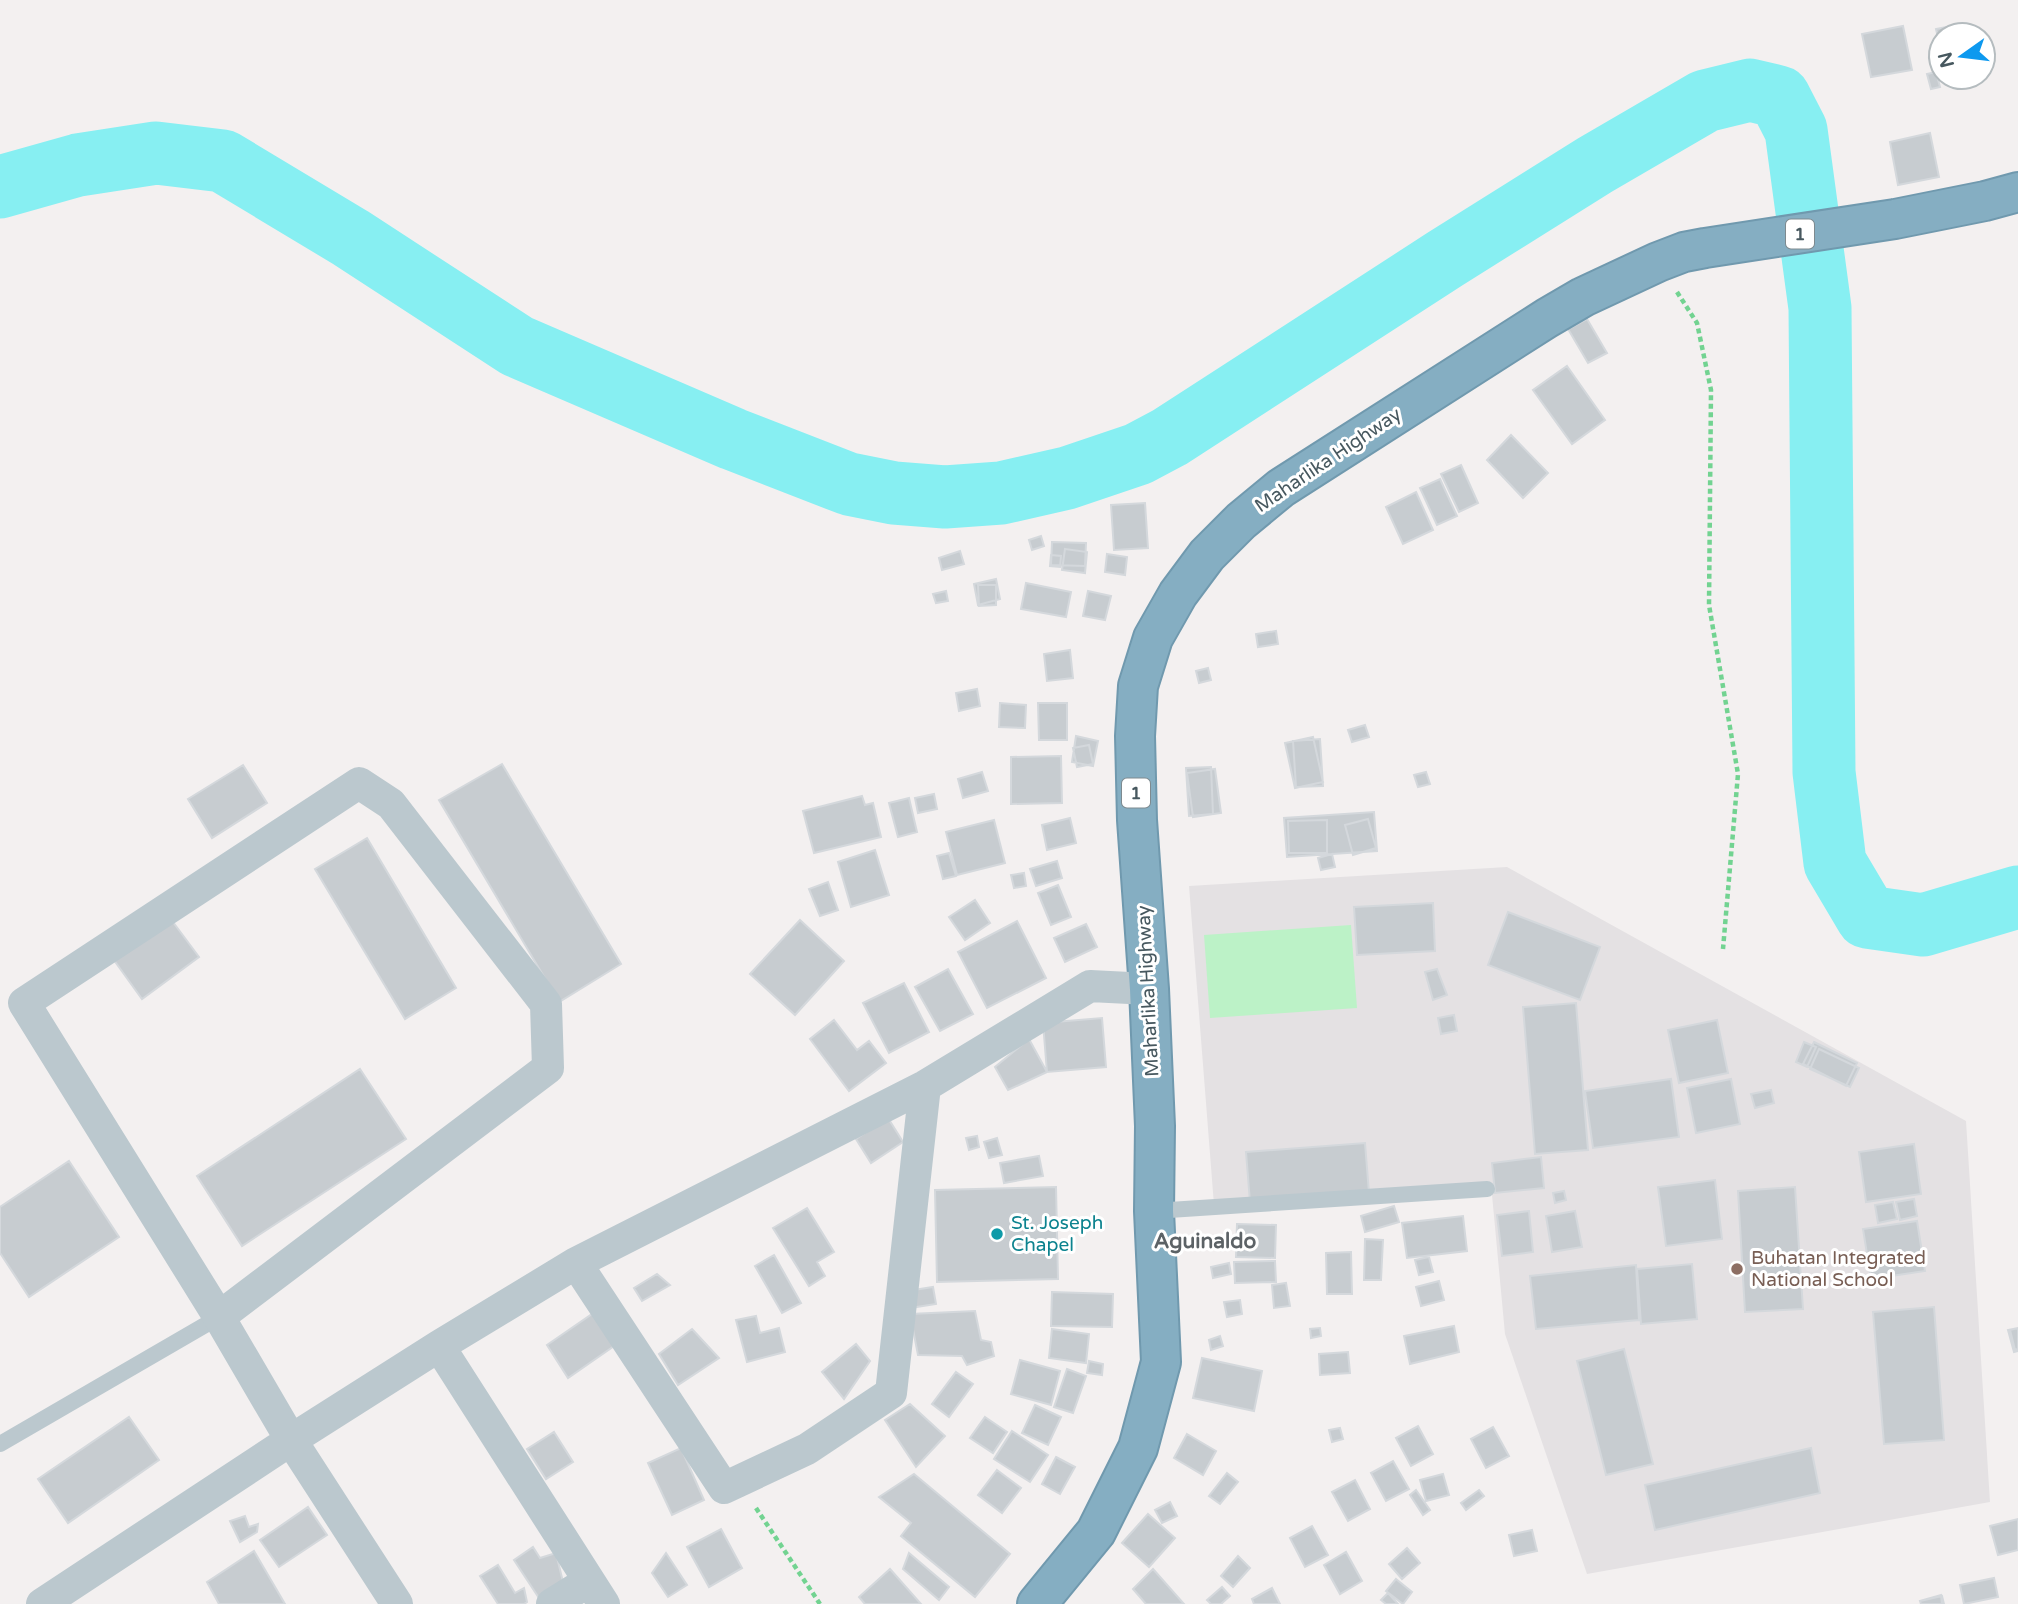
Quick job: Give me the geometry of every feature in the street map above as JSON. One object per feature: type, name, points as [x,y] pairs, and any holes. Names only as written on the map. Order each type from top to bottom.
[{"type":"highway","name":"Maharlika Highway","points":[[1037,1604],[1096,1532],[1138,1448],[1161,1362],[1154,1212],[1149,989],[1137,820],[1135,736],[1138,686],[1153,638],[1178,594],[1207,555],[1241,521],[1281,488],[1583,297],[1684,252],[1895,219],[2018,192]]},
{"type":"street","points":[[219,1317],[548,1068],[546,1004],[391,804],[359,783],[24,1003],[219,1317],[291,1440],[397,1604]]},
{"type":"street","points":[[42,1604],[291,1440],[576,1263],[925,1086],[1090,986],[1149,989]]},
{"type":"street","points":[[576,1263],[724,1488],[807,1449],[891,1393],[925,1086]]},
{"type":"street","points":[[439,1346],[596,1592],[552,1604]]},
{"type":"lane","points":[[1154,1212],[1487,1189]]},
{"type":"lane","points":[[0,1444],[219,1317]]},
{"type":"path","points":[[1658,262],[1697,323],[1711,390],[1709,605],[1738,774],[1723,949]]},
{"type":"path","points":[[738,1481],[820,1604]]},
{"type":"shaded area","name":"Buhatan Integrated National School","points":[[1507,867],[1966,1121],[1990,1502],[1587,1574],[1505,1334],[1491,1184],[1214,1205],[1189,886]]},
{"type":"green space","points":[[1351,925],[1357,1008],[1210,1018],[1204,935]]},
{"type":"building","points":[[1903,26],[1912,70],[1871,77],[1862,34]]},
{"type":"building","points":[[1930,133],[1939,177],[1898,185],[1890,142]]},
{"type":"building","points":[[1587,319],[1607,353],[1588,363],[1568,329]]},
{"type":"building","points":[[1567,366],[1605,420],[1572,444],[1533,390]]},
{"type":"building","points":[[1511,435],[1548,473],[1523,498],[1487,460]]},
{"type":"building","points":[[1461,465],[1478,503],[1459,512],[1441,474]]},
{"type":"building","points":[[1440,479],[1457,516],[1437,525],[1420,488]]},
{"type":"building","points":[[1416,492],[1433,530],[1403,544],[1386,507]]},
{"type":"building","points":[[1145,503],[1148,548],[1114,550],[1111,505]]},
{"type":"building","points":[[1041,536],[1044,546],[1032,550],[1029,540]]},
{"type":"building","points":[[1052,542],[1086,543],[1085,566],[1051,565]]},
{"type":"building","points":[[1065,549],[1087,552],[1085,573],[1062,570]]},
{"type":"building","points":[[960,551],[964,564],[942,570],[939,558]]},
{"type":"building","points":[[1107,554],[1127,557],[1125,575],[1105,572]]},
{"type":"building","points":[[1051,555],[1061,556],[1060,567],[1050,566]]},
{"type":"building","points":[[996,579],[1000,599],[978,605],[974,584]]},
{"type":"building","points":[[1026,583],[1071,592],[1066,617],[1021,609]]},
{"type":"building","points":[[978,585],[996,585],[996,605],[979,606]]},
{"type":"building","points":[[946,591],[948,601],[936,603],[933,594]]},
{"type":"building","points":[[1088,591],[1111,596],[1105,620],[1083,616]]},
{"type":"building","points":[[1276,631],[1278,644],[1258,647],[1256,634]]},
{"type":"building","points":[[1070,650],[1073,678],[1047,681],[1044,654]]},
{"type":"building","points":[[1208,668],[1211,680],[1199,683],[1196,671]]},
{"type":"building","points":[[977,689],[980,706],[959,711],[956,693]]},
{"type":"building","points":[[1000,703],[1026,705],[1025,728],[999,727]]},
{"type":"building","points":[[1038,703],[1067,703],[1067,740],[1039,740]]},
{"type":"building","points":[[1365,725],[1369,737],[1352,742],[1348,730]]},
{"type":"building","points":[[1076,736],[1098,741],[1093,766],[1072,762]]},
{"type":"building","points":[[1313,737],[1323,782],[1295,788],[1285,743]]},
{"type":"building","points":[[1320,739],[1323,786],[1296,787],[1293,741]]},
{"type":"building","points":[[1089,745],[1093,764],[1077,767],[1073,748]]},
{"type":"building","points":[[1061,756],[1062,803],[1011,804],[1011,757]]},
{"type":"building","points":[[502,764],[621,964],[559,1002],[439,800]]},
{"type":"building","points":[[243,765],[267,803],[212,838],[188,799]]},
{"type":"building","points":[[1211,767],[1213,814],[1189,816],[1186,768]]},
{"type":"building","points":[[1215,769],[1221,813],[1193,817],[1187,773]]},
{"type":"building","points":[[982,772],[988,791],[963,798],[958,779]]},
{"type":"building","points":[[1426,772],[1430,784],[1418,787],[1414,775]]},
{"type":"building","points":[[934,794],[937,809],[918,813],[915,798]]},
{"type":"building","points":[[862,796],[865,805],[873,803],[881,837],[814,853],[803,811]]},
{"type":"building","points":[[909,798],[917,832],[898,837],[889,803]]},
{"type":"building","points":[[1374,812],[1377,851],[1287,857],[1284,818]]},
{"type":"building","points":[[1070,818],[1076,843],[1047,850],[1042,825]]},
{"type":"building","points":[[1368,819],[1376,848],[1353,855],[1345,825]]},
{"type":"building","points":[[994,820],[1005,863],[957,875],[946,832]]},
{"type":"building","points":[[1327,820],[1327,853],[1289,853],[1288,821]]},
{"type":"building","points":[[367,838],[456,988],[405,1019],[315,869]]},
{"type":"building","points":[[875,850],[889,895],[851,907],[838,862]]},
{"type":"building","points":[[949,853],[956,876],[943,879],[937,856]]},
{"type":"building","points":[[1332,854],[1335,867],[1321,870],[1318,858]]},
{"type":"building","points":[[1057,861],[1062,878],[1036,886],[1030,869]]},
{"type":"building","points":[[1024,873],[1026,886],[1014,888],[1011,875]]},
{"type":"building","points":[[828,882],[838,910],[820,916],[809,889]]},
{"type":"building","points":[[1058,885],[1071,917],[1051,925],[1038,893]]},
{"type":"building","points":[[975,900],[990,923],[965,940],[949,917]]},
{"type":"building","points":[[1433,903],[1435,951],[1357,955],[1354,907]]},
{"type":"building","points":[[1508,912],[1600,947],[1580,1000],[1488,965]]},
{"type":"building","points":[[167,914],[199,957],[142,999],[111,956]]},
{"type":"building","points":[[800,920],[844,961],[795,1015],[750,974]]},
{"type":"building","points":[[1017,921],[1046,978],[987,1008],[958,952]]},
{"type":"building","points":[[1086,924],[1097,947],[1065,962],[1054,938]]},
{"type":"building","points":[[948,969],[973,1014],[940,1031],[915,987]]},
{"type":"building","points":[[1437,969],[1447,995],[1433,1000],[1425,972]]},
{"type":"building","points":[[904,983],[929,1032],[889,1053],[863,1003]]},
{"type":"building","points":[[1576,1003],[1588,1150],[1535,1154],[1523,1007]]},
{"type":"building","points":[[1454,1015],[1457,1031],[1441,1034],[1438,1018]]},
{"type":"building","points":[[1102,1018],[1106,1067],[1047,1072],[1043,1023]]},
{"type":"building","points":[[834,1020],[857,1050],[869,1041],[886,1063],[849,1091],[810,1039]]},
{"type":"building","points":[[1717,1020],[1728,1073],[1679,1083],[1668,1030]]},
{"type":"building","points":[[1029,1039],[1047,1072],[1008,1090],[995,1067]]},
{"type":"building","points":[[1804,1042],[1816,1047],[1807,1067],[1796,1062]]},
{"type":"building","points":[[1814,1042],[1857,1063],[1846,1086],[1803,1064]]},
{"type":"building","points":[[1819,1049],[1859,1068],[1850,1087],[1810,1069]]},
{"type":"building","points":[[360,1069],[406,1139],[242,1246],[197,1176]]},
{"type":"building","points":[[1671,1079],[1679,1137],[1593,1148],[1585,1091]]},
{"type":"building","points":[[1731,1079],[1740,1124],[1696,1133],[1687,1088]]},
{"type":"building","points":[[1771,1090],[1774,1103],[1755,1108],[1751,1094]]},
{"type":"building","points":[[888,1118],[903,1142],[871,1163],[856,1139]]},
{"type":"building","points":[[977,1136],[979,1147],[969,1150],[966,1138]]},
{"type":"building","points":[[997,1138],[1002,1155],[989,1158],[984,1142]]},
{"type":"building","points":[[1365,1143],[1369,1193],[1250,1202],[1246,1152]]},
{"type":"building","points":[[1914,1144],[1921,1194],[1866,1202],[1859,1152]]},
{"type":"building","points":[[1039,1156],[1043,1176],[1004,1183],[1000,1163]]},
{"type":"building","points":[[1541,1157],[1544,1188],[1495,1193],[1492,1163]]},
{"type":"building","points":[[69,1161],[119,1237],[29,1297],[0,1253],[0,1207]]},
{"type":"building","points":[[1715,1180],[1722,1239],[1666,1246],[1658,1187]]},
{"type":"building","name":"St. Joseph Chapel","points":[[1056,1187],[1058,1279],[937,1282],[935,1190]]},
{"type":"building","points":[[1795,1187],[1803,1309],[1745,1312],[1738,1191]]},
{"type":"building","points":[[1564,1191],[1566,1200],[1555,1203],[1553,1193]]},
{"type":"building","points":[[1914,1199],[1917,1216],[1900,1220],[1896,1202]]},
{"type":"building","points":[[1893,1202],[1897,1219],[1878,1223],[1875,1205]]},
{"type":"building","points":[[1394,1206],[1399,1222],[1365,1232],[1361,1216]]},
{"type":"building","points":[[807,1208],[834,1252],[817,1262],[825,1276],[809,1286],[773,1228]]},
{"type":"building","points":[[1529,1211],[1533,1252],[1502,1256],[1497,1215]]},
{"type":"building","points":[[1575,1211],[1582,1247],[1552,1252],[1546,1216]]},
{"type":"building","points":[[1463,1216],[1467,1251],[1407,1258],[1402,1223]]},
{"type":"building","points":[[1917,1221],[1925,1271],[1871,1279],[1863,1229]]},
{"type":"building","points":[[1237,1224],[1276,1225],[1275,1258],[1236,1257]]},
{"type":"building","points":[[1365,1239],[1383,1240],[1381,1280],[1364,1280]]},
{"type":"building","points":[[1351,1252],[1352,1294],[1327,1294],[1326,1253]]},
{"type":"building","points":[[774,1255],[801,1303],[782,1313],[755,1266]]},
{"type":"building","points":[[1429,1257],[1433,1272],[1419,1275],[1415,1260]]},
{"type":"building","points":[[1275,1261],[1276,1282],[1235,1283],[1234,1262]]},
{"type":"building","points":[[1229,1263],[1231,1274],[1213,1278],[1211,1267]]},
{"type":"building","points":[[1692,1264],[1697,1319],[1641,1324],[1637,1269]]},
{"type":"building","points":[[1636,1265],[1639,1320],[1536,1329],[1530,1276]]},
{"type":"building","points":[[657,1274],[670,1285],[642,1301],[634,1288]]},
{"type":"building","points":[[1439,1281],[1444,1300],[1421,1306],[1416,1287]]},
{"type":"building","points":[[1286,1283],[1290,1306],[1274,1308],[1272,1285]]},
{"type":"building","points":[[933,1287],[936,1304],[910,1308],[907,1291]]},
{"type":"building","points":[[1052,1292],[1113,1294],[1112,1327],[1051,1326]]},
{"type":"building","points":[[1240,1300],[1242,1314],[1227,1317],[1224,1302]]},
{"type":"building","points":[[1934,1307],[1944,1440],[1884,1444],[1873,1312]]},
{"type":"building","points":[[975,1311],[981,1340],[991,1342],[994,1356],[967,1365],[962,1356],[918,1355],[910,1314]]},
{"type":"building","points":[[595,1312],[617,1344],[568,1378],[547,1345]]},
{"type":"building","points":[[756,1316],[760,1333],[779,1328],[785,1352],[747,1362],[736,1320]]},
{"type":"building","points":[[1454,1326],[1459,1352],[1410,1364],[1404,1336]]},
{"type":"building","points":[[1320,1328],[1321,1336],[1311,1338],[1310,1329]]},
{"type":"building","points":[[2018,1328],[2018,1349],[2015,1350],[2010,1330]]},
{"type":"building","points":[[2018,1328],[2018,1351],[2014,1352],[2008,1330]]},
{"type":"building","points":[[692,1329],[719,1358],[678,1385],[659,1354]]},
{"type":"building","points":[[1052,1329],[1089,1334],[1086,1363],[1049,1358]]},
{"type":"building","points":[[1220,1336],[1223,1346],[1211,1350],[1209,1340]]},
{"type":"building","points":[[856,1344],[870,1361],[844,1399],[822,1372]]},
{"type":"building","points":[[1624,1349],[1653,1464],[1606,1475],[1577,1361]]},
{"type":"building","points":[[1348,1352],[1350,1373],[1320,1375],[1319,1354]]},
{"type":"building","points":[[1202,1358],[1262,1371],[1254,1411],[1193,1398]]},
{"type":"building","points":[[1020,1360],[1060,1371],[1051,1405],[1011,1394]]},
{"type":"building","points":[[1089,1361],[1103,1364],[1102,1375],[1087,1373]]},
{"type":"building","points":[[1067,1369],[1086,1376],[1073,1413],[1054,1407]]},
{"type":"building","points":[[956,1372],[973,1384],[949,1417],[932,1404]]},
{"type":"building","points":[[910,1404],[945,1436],[916,1467],[885,1420]]},
{"type":"building","points":[[1035,1405],[1061,1417],[1048,1445],[1022,1433]]},
{"type":"building","points":[[129,1417],[159,1460],[68,1523],[38,1479]]},
{"type":"building","points":[[985,1417],[1007,1432],[993,1453],[970,1438]]},
{"type":"building","points":[[1418,1426],[1433,1454],[1411,1466],[1396,1438]]},
{"type":"building","points":[[1493,1427],[1509,1456],[1486,1468],[1471,1439]]},
{"type":"building","points":[[1340,1428],[1343,1439],[1332,1442],[1329,1430]]},
{"type":"building","points":[[1012,1431],[1048,1455],[1030,1482],[994,1459]]},
{"type":"building","points":[[554,1432],[573,1462],[546,1479],[527,1449]]},
{"type":"building","points":[[1187,1434],[1216,1451],[1203,1475],[1174,1458]]},
{"type":"building","points":[[681,1448],[704,1500],[672,1515],[648,1463]]},
{"type":"building","points":[[1811,1448],[1820,1493],[1655,1530],[1645,1485]]},
{"type":"building","points":[[1056,1457],[1075,1467],[1060,1494],[1042,1484]]},
{"type":"building","points":[[1393,1461],[1409,1489],[1386,1501],[1371,1473]]},
{"type":"building","points":[[997,1470],[1021,1488],[1002,1513],[978,1495]]},
{"type":"building","points":[[1227,1473],[1238,1482],[1220,1504],[1209,1496]]},
{"type":"building","points":[[914,1474],[1010,1554],[975,1597],[901,1536],[911,1523],[879,1497]]},
{"type":"building","points":[[1443,1474],[1449,1495],[1426,1501],[1420,1480]]},
{"type":"building","points":[[1355,1480],[1370,1509],[1348,1521],[1332,1492]]},
{"type":"building","points":[[1416,1490],[1430,1510],[1423,1515],[1410,1495]]},
{"type":"building","points":[[1479,1490],[1484,1496],[1466,1510],[1461,1503]]},
{"type":"building","points":[[1170,1502],[1177,1516],[1162,1523],[1155,1510]]},
{"type":"building","points":[[308,1507],[327,1535],[279,1567],[260,1540]]},
{"type":"building","points":[[1148,1514],[1175,1538],[1149,1567],[1122,1543]]},
{"type":"building","points":[[245,1516],[249,1527],[258,1524],[257,1532],[240,1542],[230,1521]]},
{"type":"building","points":[[2018,1519],[2018,1550],[1998,1555],[1990,1526]]},
{"type":"building","points":[[1312,1526],[1328,1555],[1305,1567],[1290,1538]]},
{"type":"building","points":[[721,1529],[742,1568],[709,1587],[687,1547]]},
{"type":"building","points":[[1532,1530],[1537,1551],[1514,1556],[1509,1535]]},
{"type":"building","points":[[533,1547],[540,1558],[556,1553],[563,1582],[539,1598],[514,1560]]},
{"type":"building","points":[[1407,1548],[1420,1563],[1402,1579],[1389,1564]]},
{"type":"building","points":[[254,1551],[285,1604],[219,1604],[207,1582]]},
{"type":"building","points":[[1346,1552],[1362,1581],[1340,1594],[1324,1565]]},
{"type":"building","points":[[666,1553],[687,1585],[668,1597],[652,1573]]},
{"type":"building","points":[[909,1553],[949,1587],[939,1600],[903,1569]]},
{"type":"building","points":[[1238,1556],[1250,1568],[1233,1587],[1221,1576]]},
{"type":"building","points":[[498,1565],[515,1593],[524,1588],[527,1602],[498,1604],[480,1576]]},
{"type":"building","points":[[890,1569],[921,1604],[865,1604],[859,1597]]},
{"type":"building","points":[[1153,1569],[1184,1604],[1146,1604],[1133,1589]]},
{"type":"building","points":[[1994,1578],[1998,1597],[1964,1604],[1960,1585]]},
{"type":"building","points":[[1396,1579],[1412,1592],[1403,1604],[1386,1591]]},
{"type":"building","points":[[1222,1587],[1230,1596],[1221,1604],[1211,1604],[1207,1600]]},
{"type":"building","points":[[1272,1588],[1280,1604],[1254,1604],[1252,1599]]},
{"type":"building","points":[[1388,1593],[1398,1604],[1386,1604],[1381,1600]]},
{"type":"building","points":[[1941,1595],[1942,1604],[1921,1604],[1920,1601]]},
{"type":"building","points":[[1942,1596],[1944,1604],[1921,1604],[1920,1601]]},
{"type":"waterway","points":[[0,187],[78,165],[156,153],[223,161],[351,238],[517,346],[733,439],[849,484],[894,493],[945,497],[1001,493],[1067,478],[1138,454],[1170,437],[1595,165],[1705,101],[1750,90],[1779,97],[1796,130],[1820,308],[1824,772],[1835,863],[1867,917],[1923,925],[2018,897]]},
{"type":"place","name":"St. Joseph Chapel","points":[[997,1234]]},
{"type":"place","name":"Buhatan Integrated National School","points":[[1737,1269]]},
{"type":"district","name":"Aguinaldo","points":[[1205,1241]]}]
